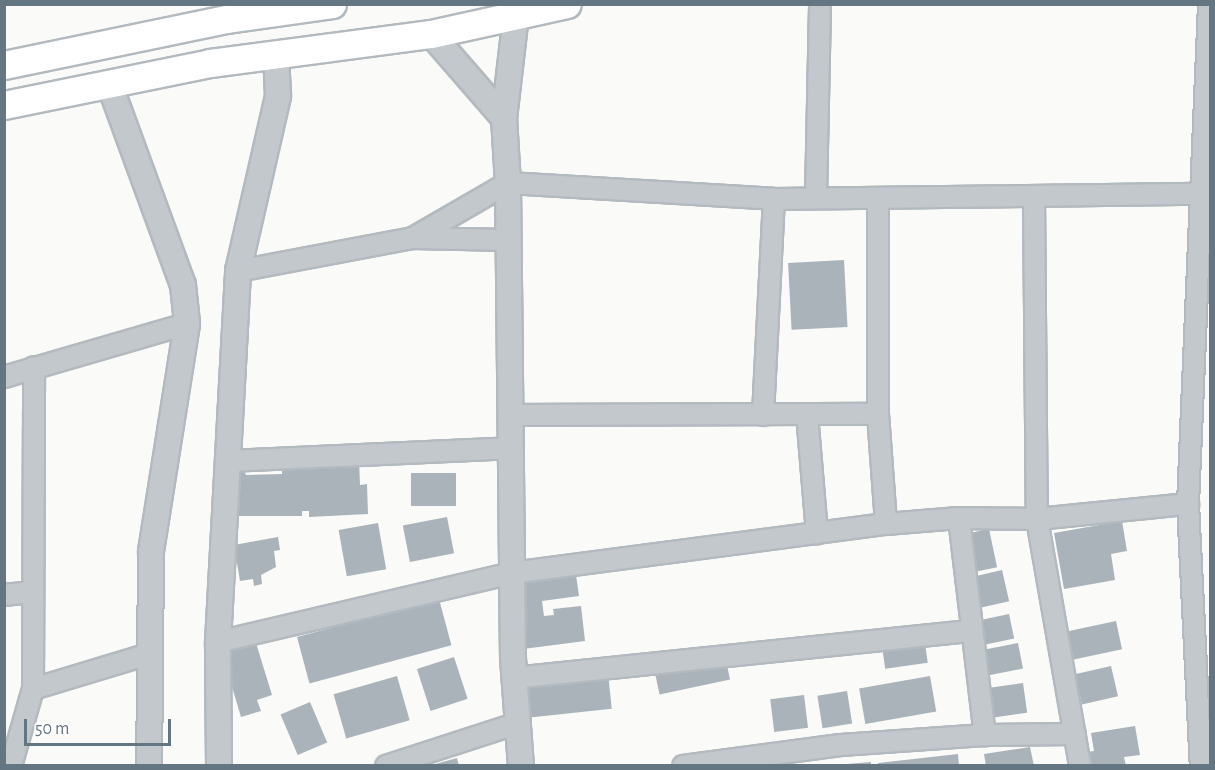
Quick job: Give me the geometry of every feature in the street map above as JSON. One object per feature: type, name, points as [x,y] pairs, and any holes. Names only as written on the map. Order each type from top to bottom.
[{"type":"main road","points":[[4,65],[230,12],[332,4]]},
{"type":"main road","points":[[4,105],[276,54],[431,34],[567,4]]},
{"type":"street","points":[[816,197],[820,4]]},
{"type":"street","points":[[1201,765],[1188,504],[1209,4]]},
{"type":"street","points":[[516,15],[504,118],[508,183],[514,678],[521,765]]},
{"type":"street","points":[[431,34],[504,118]]},
{"type":"street","points":[[219,765],[218,642],[238,271],[278,96],[276,54]]},
{"type":"street","points":[[109,84],[183,285],[187,324],[151,552],[149,765]]},
{"type":"street","points":[[413,238],[508,183],[774,199],[1200,194]]},
{"type":"street","points":[[1034,197],[1037,519],[1080,765]]},
{"type":"street","points":[[878,198],[878,414],[886,524]]},
{"type":"street","points":[[763,414],[774,199]]},
{"type":"street","points":[[238,271],[413,238],[508,240]]},
{"type":"street","points":[[4,377],[187,324]]},
{"type":"street","points":[[11,765],[33,689],[34,367]]},
{"type":"street","points":[[807,414],[817,534]]},
{"type":"street","points":[[511,415],[878,414]]},
{"type":"street","points":[[228,461],[511,448]]},
{"type":"street","points":[[218,642],[512,573],[886,524],[958,518],[1037,519],[1188,504]]},
{"type":"street","points":[[958,518],[985,735]]},
{"type":"street","points":[[4,595],[33,592]]},
{"type":"street","points":[[514,678],[972,631]]},
{"type":"street","points":[[33,689],[149,654]]},
{"type":"street","points":[[386,765],[518,723]]},
{"type":"street","points":[[683,765],[841,745],[985,735],[1075,734]]},
{"type":"building","points":[[844,260],[848,327],[792,330],[788,263]]},
{"type":"building","points":[[359,459],[360,485],[367,484],[368,514],[309,517],[309,511],[302,511],[302,516],[239,516],[235,467],[242,467],[246,475],[282,474],[282,463]]},
{"type":"building","points":[[411,473],[456,473],[456,506],[411,506]]},
{"type":"building","points":[[447,517],[454,553],[410,562],[403,526]]},
{"type":"building","points":[[1122,521],[1127,551],[1111,554],[1115,580],[1064,589],[1054,533]]},
{"type":"building","points":[[378,523],[386,569],[347,576],[339,530]]},
{"type":"building","points":[[989,529],[997,567],[971,573],[963,535]]},
{"type":"building","points":[[278,537],[280,550],[274,551],[276,567],[261,575],[262,584],[254,586],[253,579],[240,581],[234,545]]},
{"type":"building","points":[[575,568],[579,596],[542,601],[544,616],[554,615],[553,609],[581,606],[585,641],[523,649],[514,576]]},
{"type":"building","points":[[1002,570],[1009,601],[977,609],[970,577]]},
{"type":"building","points":[[439,599],[451,645],[309,683],[297,637]]},
{"type":"building","points":[[1009,614],[1014,638],[980,646],[975,621]]},
{"type":"building","points":[[1116,621],[1122,649],[1069,661],[1063,632]]},
{"type":"building","points":[[924,636],[928,663],[885,669],[881,642]]},
{"type":"building","points":[[256,643],[272,695],[257,700],[261,711],[241,717],[222,653]]},
{"type":"building","points":[[1018,643],[1023,669],[984,676],[979,651]]},
{"type":"building","points":[[725,656],[730,679],[660,694],[655,671]]},
{"type":"building","points":[[454,657],[468,699],[431,711],[417,669]]},
{"type":"building","points":[[1111,666],[1118,696],[1082,705],[1075,674]]},
{"type":"building","points":[[608,673],[612,709],[525,718],[521,682]]},
{"type":"building","points":[[397,676],[410,720],[346,738],[334,694]]},
{"type":"building","points":[[930,676],[936,711],[865,724],[859,689]]},
{"type":"building","points":[[1023,683],[1027,713],[989,718],[984,688]]},
{"type":"building","points":[[847,691],[852,724],[823,728],[817,696]]},
{"type":"building","points":[[804,695],[808,728],[774,732],[770,699]]},
{"type":"building","points":[[310,702],[327,743],[298,755],[281,715]]},
{"type":"building","points":[[1135,726],[1140,755],[1124,757],[1126,766],[1088,766],[1086,752],[1094,751],[1091,733]]},
{"type":"building","points":[[1030,747],[1034,766],[986,766],[984,754]]},
{"type":"building","points":[[958,754],[959,766],[878,766],[878,763]]},
{"type":"building","points":[[457,758],[459,766],[432,766],[432,765]]},
{"type":"building","points":[[871,762],[871,766],[847,766],[847,764]]}]
